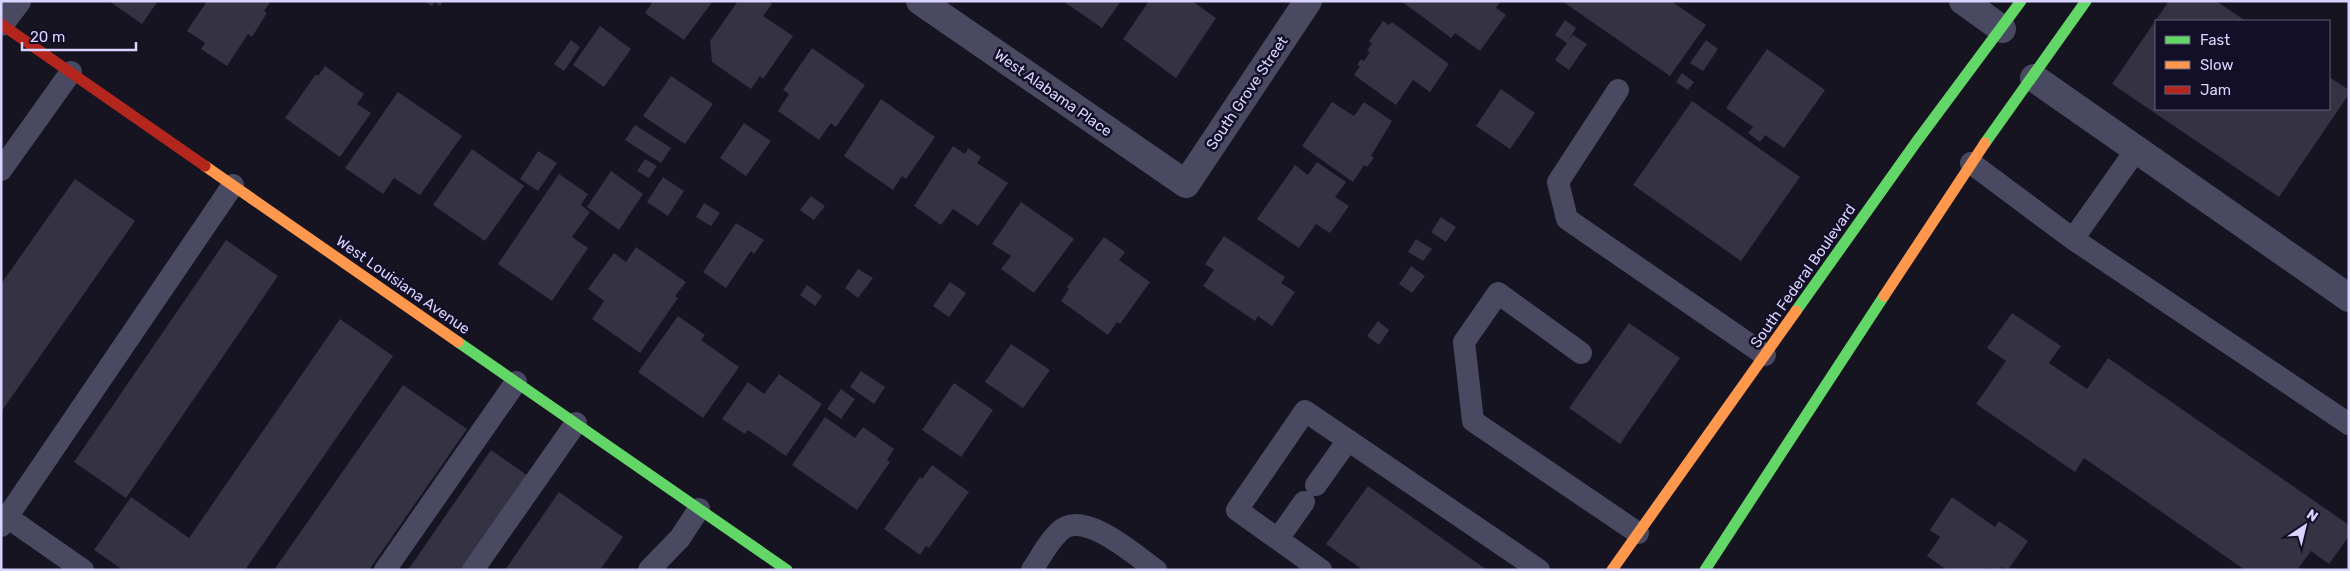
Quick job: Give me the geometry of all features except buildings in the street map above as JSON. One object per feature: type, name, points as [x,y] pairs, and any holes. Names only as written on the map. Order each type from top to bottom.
[{"type":"main road","name":"South Federal Boulevard","points":[[1612,570],[1917,141],[2022,1]]},
{"type":"main road","points":[[1705,570],[1971,163],[2034,78],[2086,1]]},
{"type":"main road","name":"West Louisiana Avenue","points":[[1,23],[787,570]]},
{"type":"street","points":[[1,23],[17,1]]},
{"type":"street","name":"West Alabama Place","points":[[920,1],[1186,184]]},
{"type":"street","name":"South Grove Street","points":[[1186,184],[1308,1]]},
{"type":"street","points":[[1963,1],[2002,29]]},
{"type":"street","points":[[2034,78],[2349,298]]},
{"type":"lane","points":[[1,170],[71,72]]},
{"type":"lane","points":[[1618,90],[1558,182],[1567,219],[1765,355]]},
{"type":"lane","points":[[2072,239],[2136,150]]},
{"type":"lane","points":[[1971,163],[2072,239],[2349,424]]},
{"type":"lane","points":[[83,570],[4,521],[233,185]]},
{"type":"lane","points":[[1580,353],[1498,293],[1464,342],[1473,421],[1638,533]]},
{"type":"lane","points":[[385,570],[516,382]]},
{"type":"lane","points":[[1321,570],[1237,510],[1305,411],[1539,570]]},
{"type":"lane","points":[[473,570],[576,423]]},
{"type":"lane","points":[[1278,539],[1348,440]]},
{"type":"lane","points":[[649,570],[680,538],[699,509]]},
{"type":"lane","points":[[1032,570],[1060,530],[1079,524],[1100,531],[1156,570]]},
{"type":"traffic: fast","points":[[1796,311],[1917,141],[2021,1]]},
{"type":"traffic: fast","points":[[1985,143],[2086,1]]},
{"type":"traffic: fast","points":[[1705,570],[1884,296]]},
{"type":"traffic: fast","points":[[458,342],[787,570]]},
{"type":"traffic: slow","points":[[1884,296],[1985,143]]},
{"type":"traffic: slow","points":[[205,166],[458,342]]},
{"type":"traffic: slow","points":[[1612,570],[1796,311]]},
{"type":"traffic: jam","points":[[1,24],[205,166]]}]
